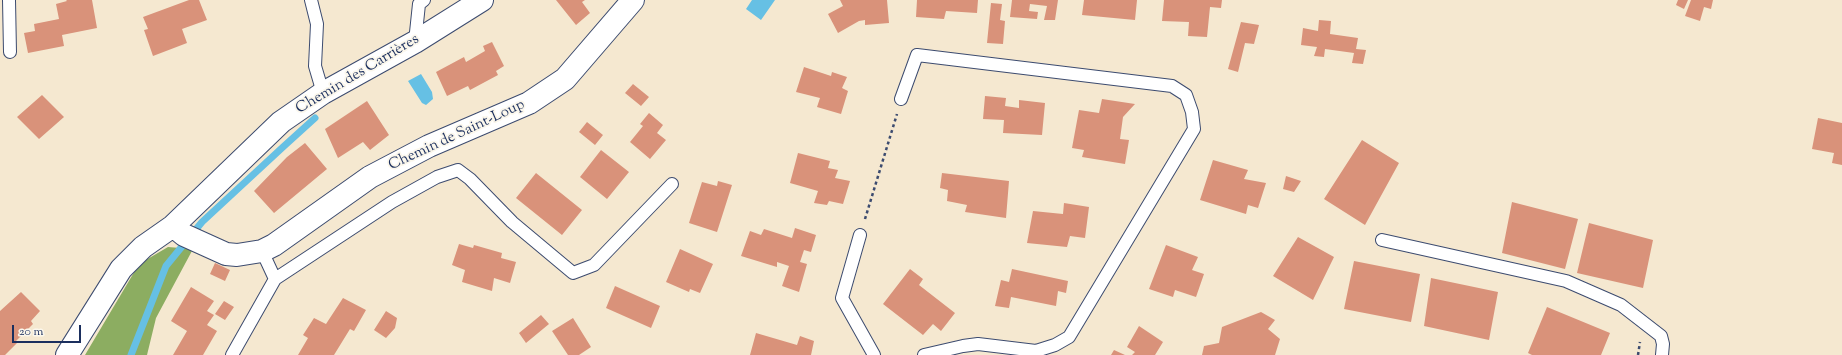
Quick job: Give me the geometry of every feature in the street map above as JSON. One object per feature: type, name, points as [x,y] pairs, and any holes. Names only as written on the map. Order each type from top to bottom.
[{"type":"street","name":"Chemin des Carrières","points":[[67,355],[121,269],[143,247],[186,235],[281,122],[323,92],[415,42],[482,0]]},
{"type":"street","name":"Chemin de Saint-Loup","points":[[186,235],[226,254],[237,255],[262,251],[274,245],[370,177],[428,146],[529,103],[565,79],[633,0]]},
{"type":"lane","points":[[9,0],[10,52]]},
{"type":"lane","points":[[311,0],[317,24],[315,66],[323,92]]},
{"type":"lane","points":[[415,42],[419,4],[424,0]]},
{"type":"lane","points":[[901,99],[917,55],[1172,86],[1186,95],[1192,112],[1194,128],[1069,337],[1055,345],[1036,351],[978,344],[924,355]]},
{"type":"lane","points":[[232,355],[276,279],[392,202],[437,177],[458,170],[470,179],[512,222],[545,252],[573,273],[594,265],[672,184]]},
{"type":"lane","points":[[860,235],[842,298],[874,355]]},
{"type":"lane","points":[[1382,240],[1566,281],[1621,305],[1661,336],[1663,344],[1662,355]]},
{"type":"lane","points":[[262,251],[276,279]]},
{"type":"path","points":[[860,235],[901,99]]},
{"type":"green space","points":[[168,247],[193,249],[156,318],[147,355],[85,355],[139,264]]},
{"type":"water","points":[[752,0],[775,0],[761,20],[746,9]]},
{"type":"water","points":[[421,74],[432,92],[433,99],[426,105],[422,103],[408,81]]},
{"type":"building","points":[[66,0],[92,0],[97,28],[62,35],[64,46],[28,53],[24,33],[35,31],[34,24],[59,19],[56,4],[67,1]]},
{"type":"building","points":[[189,0],[199,0],[207,20],[182,29],[187,43],[153,56],[144,30],[148,29],[143,17]]},
{"type":"building","points":[[556,0],[585,0],[582,2],[590,13],[576,25]]},
{"type":"building","points":[[840,0],[887,0],[889,23],[865,25],[865,20],[859,21],[838,33],[828,14],[843,6]]},
{"type":"building","points":[[917,0],[978,0],[977,13],[946,11],[944,19],[916,17]]},
{"type":"building","points":[[1012,0],[1058,0],[1055,20],[1044,20],[1047,6],[1030,4],[1029,11],[1038,12],[1037,19],[1010,17]]},
{"type":"building","points":[[1084,0],[1137,0],[1135,20],[1082,15]]},
{"type":"building","points":[[1164,0],[1222,0],[1221,8],[1210,7],[1207,37],[1188,36],[1189,22],[1162,21]]},
{"type":"building","points":[[1678,0],[1688,0],[1684,9],[1676,5]]},
{"type":"building","points":[[1691,0],[1713,0],[1711,9],[1704,7],[1700,21],[1685,16]]},
{"type":"building","points":[[991,3],[1002,4],[1000,20],[1005,21],[1003,44],[987,43]]},
{"type":"building","points":[[1319,20],[1331,21],[1330,34],[1358,38],[1356,49],[1366,50],[1363,64],[1352,63],[1354,53],[1325,49],[1324,57],[1314,56],[1317,47],[1301,45],[1303,28],[1318,31]]},
{"type":"building","points":[[1241,22],[1259,25],[1254,44],[1245,43],[1238,72],[1228,69]]},
{"type":"building","points":[[492,42],[504,66],[496,71],[498,75],[470,90],[468,86],[447,96],[436,72],[464,57],[466,62],[485,51],[483,46]]},
{"type":"building","points":[[804,67],[831,76],[832,72],[847,77],[842,88],[848,91],[841,114],[817,107],[820,98],[796,92]]},
{"type":"building","points":[[633,84],[649,97],[641,106],[625,93]]},
{"type":"building","points":[[42,95],[64,117],[39,139],[17,117]]},
{"type":"building","points":[[985,96],[1006,98],[1005,106],[1019,108],[1019,100],[1045,103],[1042,135],[1003,133],[1004,120],[983,119]]},
{"type":"building","points":[[1102,99],[1135,104],[1123,117],[1120,139],[1129,140],[1125,164],[1082,157],[1084,150],[1072,148],[1079,110],[1099,113]]},
{"type":"building","points":[[367,101],[389,135],[370,150],[363,142],[338,158],[325,129]]},
{"type":"building","points":[[649,113],[663,125],[657,133],[666,140],[650,159],[630,142],[643,126],[640,124]]},
{"type":"building","points":[[1818,118],[1842,123],[1842,165],[1832,163],[1834,153],[1812,149]]},
{"type":"building","points":[[587,122],[603,135],[595,145],[579,132]]},
{"type":"building","points":[[1362,140],[1399,163],[1365,225],[1324,199]]},
{"type":"building","points":[[305,143],[327,169],[274,213],[254,191],[287,157]]},
{"type":"building","points":[[601,150],[629,172],[607,199],[580,177]]},
{"type":"building","points":[[798,153],[830,161],[828,168],[838,170],[835,178],[850,181],[843,204],[829,201],[827,205],[814,203],[818,191],[790,183]]},
{"type":"building","points":[[1213,160],[1248,170],[1244,179],[1266,183],[1258,208],[1248,205],[1246,214],[1200,200]]},
{"type":"building","points":[[536,173],[582,210],[562,235],[516,198]]},
{"type":"building","points":[[942,173],[1009,181],[1006,218],[965,212],[967,205],[947,201],[948,190],[940,188]]},
{"type":"building","points":[[1286,176],[1301,181],[1294,192],[1283,189]]},
{"type":"building","points":[[718,181],[732,185],[717,232],[689,223],[702,182],[717,186]]},
{"type":"building","points":[[1512,202],[1578,219],[1565,269],[1502,253]]},
{"type":"building","points":[[1064,203],[1089,207],[1085,238],[1070,236],[1067,247],[1027,243],[1033,211],[1063,214]]},
{"type":"building","points":[[1589,223],[1653,240],[1643,288],[1577,273]]},
{"type":"building","points":[[795,228],[816,235],[811,252],[804,250],[800,262],[807,264],[799,292],[782,286],[789,266],[777,262],[777,267],[741,256],[750,231],[761,235],[764,229],[792,238]]},
{"type":"building","points":[[1298,237],[1334,257],[1313,300],[1273,276]]},
{"type":"building","points":[[459,244],[473,248],[474,245],[502,253],[501,258],[516,262],[510,283],[494,278],[492,291],[462,282],[465,270],[452,265]]},
{"type":"building","points":[[1166,245],[1198,257],[1192,270],[1204,274],[1196,297],[1175,290],[1173,297],[1149,289]]},
{"type":"building","points":[[680,249],[713,264],[700,293],[690,289],[689,292],[666,282]]},
{"type":"building","points":[[1354,261],[1420,274],[1411,322],[1344,309]]},
{"type":"building","points":[[215,263],[230,270],[225,281],[210,274]]},
{"type":"building","points":[[910,269],[923,279],[919,285],[955,313],[941,331],[933,324],[923,335],[883,304]]},
{"type":"building","points":[[1012,269],[1068,281],[1066,293],[1058,291],[1056,306],[1011,297],[1009,308],[995,306],[1001,280],[1009,282]]},
{"type":"building","points":[[1431,278],[1498,292],[1489,340],[1424,326]]},
{"type":"building","points":[[615,286],[660,306],[651,328],[606,308]]},
{"type":"building","points":[[191,287],[214,301],[207,311],[214,315],[207,325],[217,331],[203,355],[173,355],[187,331],[171,321]]},
{"type":"building","points":[[21,292],[40,311],[31,321],[33,324],[16,341],[17,343],[5,355],[0,355],[0,311]]},
{"type":"building","points":[[343,298],[366,310],[354,331],[350,329],[334,355],[298,355],[308,338],[303,335],[314,318],[326,324]]},
{"type":"building","points":[[224,301],[234,307],[225,320],[215,314]]},
{"type":"building","points":[[1547,307],[1610,333],[1601,355],[1532,355],[1528,353]]},
{"type":"building","points":[[386,311],[397,318],[395,328],[386,338],[374,330]]},
{"type":"building","points":[[1261,312],[1275,320],[1268,329],[1280,339],[1275,355],[1202,355],[1204,346],[1219,343],[1222,327]]},
{"type":"building","points":[[541,315],[549,324],[526,343],[519,333]]},
{"type":"building","points":[[573,318],[591,347],[579,355],[568,355],[552,331]]},
{"type":"building","points":[[1139,326],[1163,342],[1155,355],[1132,355],[1135,352],[1127,347]]},
{"type":"building","points":[[756,333],[797,345],[800,336],[814,341],[811,355],[750,355]]},
{"type":"building","points":[[1114,350],[1125,355],[1111,355]]},
{"type":"waterway","points":[[131,355],[166,266],[202,222],[315,118]]}]
